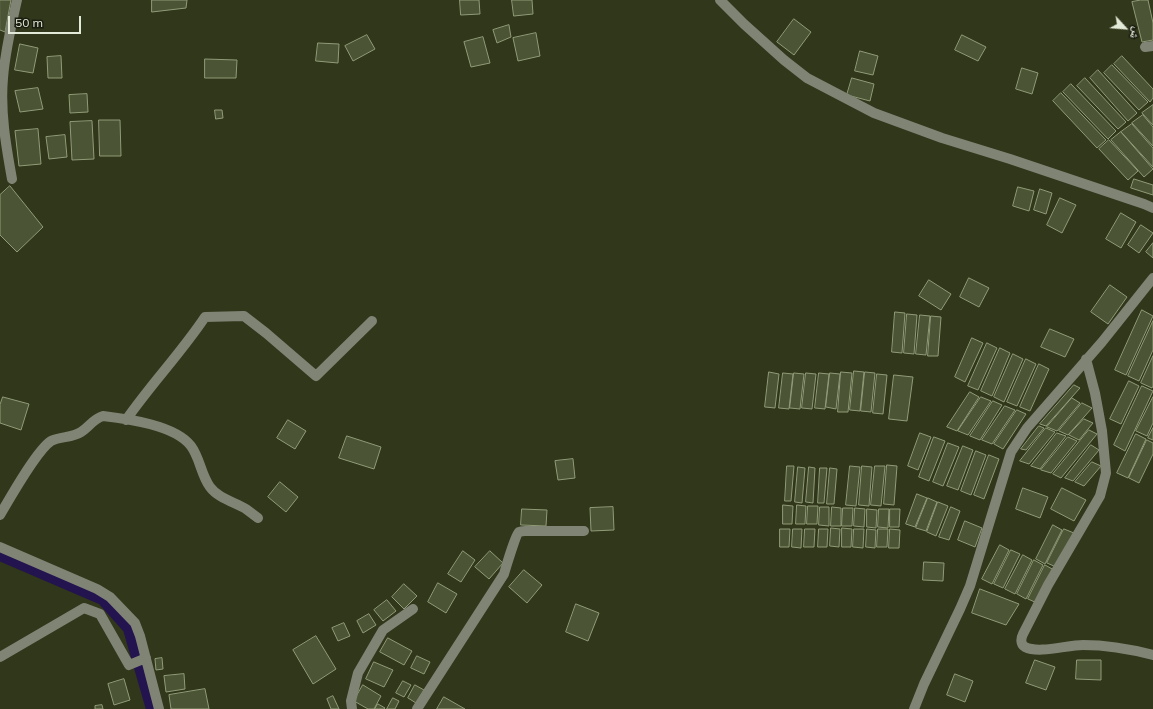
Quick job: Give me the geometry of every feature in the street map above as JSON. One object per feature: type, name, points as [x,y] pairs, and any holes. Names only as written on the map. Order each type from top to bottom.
[{"type":"street","points":[[12,179],[5,137],[2,102],[6,52],[17,0]]},
{"type":"street","points":[[720,0],[784,60],[826,88],[874,113],[935,136],[1078,181],[1153,208]]},
{"type":"street","points":[[914,709],[924,684],[970,586],[1011,452],[1027,428],[1106,336],[1153,278]]},
{"type":"street","points":[[126,420],[140,400],[190,339],[205,317],[244,316],[316,376],[372,321]]},
{"type":"street","points":[[1086,359],[1094,387],[1102,431],[1106,473],[1104,484],[1100,496],[1048,585],[1023,634],[1021,641],[1026,647],[1038,649],[1084,645],[1120,648],[1153,655]]},
{"type":"street","points":[[0,515],[41,451],[51,442],[62,437],[80,433],[97,418],[103,416],[161,427],[179,435],[190,445],[210,487],[216,493],[258,518]]},
{"type":"street","points":[[417,709],[504,574],[512,553],[515,538],[519,532],[525,530],[584,531]]},
{"type":"street","points":[[0,547],[97,589],[110,597],[134,623],[140,636],[159,709]]},
{"type":"street","points":[[0,657],[84,608],[100,614],[129,665],[146,658]]},
{"type":"street","points":[[352,709],[351,701],[358,673],[382,630],[413,609]]},
{"type":"building","points":[[0,0],[11,0],[5,32],[0,30]]},
{"type":"building","points":[[152,0],[187,0],[186,8],[152,12]]},
{"type":"building","points":[[460,0],[479,0],[480,14],[461,15]]},
{"type":"building","points":[[512,0],[532,0],[533,14],[514,16]]},
{"type":"building","points":[[1148,0],[1153,23],[1153,40],[1142,42],[1132,2]]},
{"type":"building","points":[[794,19],[811,32],[794,55],[777,42]]},
{"type":"building","points":[[509,25],[511,37],[497,43],[493,30]]},
{"type":"building","points":[[536,33],[540,56],[518,61],[513,38]]},
{"type":"building","points":[[367,35],[375,49],[353,61],[345,46]]},
{"type":"building","points":[[962,35],[986,47],[978,61],[955,50]]},
{"type":"building","points":[[483,37],[490,63],[471,67],[464,42]]},
{"type":"building","points":[[318,43],[339,44],[338,63],[316,61]]},
{"type":"building","points":[[20,44],[38,48],[33,73],[15,70]]},
{"type":"building","points":[[860,51],[878,56],[873,75],[855,71]]},
{"type":"building","points":[[61,56],[62,78],[48,78],[47,57]]},
{"type":"building","points":[[1122,56],[1153,89],[1153,98],[1150,102],[1114,64]]},
{"type":"building","points":[[205,59],[237,60],[236,78],[205,78]]},
{"type":"building","points":[[1112,65],[1148,102],[1139,110],[1104,73]]},
{"type":"building","points":[[1022,68],[1038,73],[1032,94],[1016,89]]},
{"type":"building","points":[[1098,70],[1137,113],[1128,121],[1090,78]]},
{"type":"building","points":[[852,78],[874,84],[870,101],[847,95]]},
{"type":"building","points":[[1085,78],[1126,122],[1118,129],[1077,86]]},
{"type":"building","points":[[1071,84],[1116,131],[1108,139],[1063,92]]},
{"type":"building","points":[[38,88],[43,109],[20,112],[15,91]]},
{"type":"building","points":[[1061,93],[1106,140],[1097,148],[1053,101]]},
{"type":"building","points":[[87,94],[88,112],[70,113],[69,95]]},
{"type":"building","points":[[1153,105],[1153,125],[1142,113]]},
{"type":"building","points":[[215,110],[222,110],[223,118],[216,119]]},
{"type":"building","points":[[1143,115],[1153,127],[1153,146],[1132,123]]},
{"type":"building","points":[[99,120],[120,120],[121,156],[100,156]]},
{"type":"building","points":[[92,121],[94,159],[72,160],[70,122]]},
{"type":"building","points":[[1132,124],[1153,148],[1153,167],[1121,132]]},
{"type":"building","points":[[38,129],[41,164],[19,166],[15,131]]},
{"type":"building","points":[[1121,132],[1153,169],[1144,177],[1111,140]]},
{"type":"building","points":[[65,135],[67,157],[49,159],[46,137]]},
{"type":"building","points":[[1109,140],[1138,171],[1128,180],[1099,149]]},
{"type":"building","points":[[1134,179],[1153,185],[1153,195],[1131,188]]},
{"type":"building","points":[[10,186],[43,227],[17,252],[0,235],[0,195]]},
{"type":"building","points":[[1018,187],[1034,191],[1029,211],[1013,206]]},
{"type":"building","points":[[1040,189],[1052,193],[1046,214],[1034,210]]},
{"type":"building","points":[[1060,198],[1076,205],[1062,233],[1047,225]]},
{"type":"building","points":[[1121,213],[1136,222],[1121,248],[1106,239]]},
{"type":"building","points":[[1141,225],[1153,233],[1139,253],[1128,245]]},
{"type":"building","points":[[1153,243],[1153,258],[1146,252]]},
{"type":"building","points":[[969,278],[989,288],[979,307],[960,297]]},
{"type":"building","points":[[929,280],[951,294],[941,310],[919,296]]},
{"type":"building","points":[[1110,285],[1127,297],[1108,324],[1091,312]]},
{"type":"building","points":[[1142,310],[1153,316],[1126,375],[1115,370]]},
{"type":"building","points":[[895,312],[905,313],[902,353],[892,352]]},
{"type":"building","points":[[907,314],[917,315],[914,354],[904,353]]},
{"type":"building","points":[[920,315],[930,316],[926,355],[916,354]]},
{"type":"building","points":[[931,316],[941,317],[938,356],[928,356]]},
{"type":"building","points":[[1153,321],[1153,350],[1139,381],[1128,376]]},
{"type":"building","points":[[1050,329],[1074,339],[1065,357],[1041,347]]},
{"type":"building","points":[[972,338],[983,343],[965,382],[955,377]]},
{"type":"building","points":[[987,343],[997,348],[978,390],[968,386]]},
{"type":"building","points":[[1000,348],[1010,353],[992,396],[981,391]]},
{"type":"building","points":[[1013,354],[1023,359],[1004,402],[994,397]]},
{"type":"building","points":[[1153,356],[1153,386],[1152,388],[1141,383]]},
{"type":"building","points":[[1026,359],[1036,364],[1017,406],[1007,402]]},
{"type":"building","points":[[1039,364],[1049,369],[1030,411],[1020,407]]},
{"type":"building","points":[[854,371],[864,372],[860,411],[850,410]]},
{"type":"building","points":[[769,372],[779,374],[775,408],[765,407]]},
{"type":"building","points":[[841,372],[852,373],[848,412],[838,412]]},
{"type":"building","points":[[865,372],[875,373],[871,412],[861,411]]},
{"type":"building","points":[[783,373],[793,374],[789,409],[779,408]]},
{"type":"building","points":[[794,373],[804,374],[800,409],[790,408]]},
{"type":"building","points":[[806,373],[816,374],[812,409],[802,408]]},
{"type":"building","points":[[819,373],[829,374],[825,409],[815,408]]},
{"type":"building","points":[[830,373],[840,374],[836,409],[826,407]]},
{"type":"building","points":[[877,374],[887,375],[883,414],[873,413]]},
{"type":"building","points":[[894,375],[913,377],[907,421],[889,419]]},
{"type":"building","points":[[1129,381],[1139,386],[1121,424],[1110,419]]},
{"type":"building","points":[[1074,385],[1080,388],[1046,426],[1040,424]]},
{"type":"building","points":[[1142,386],[1153,391],[1125,451],[1114,445]]},
{"type":"building","points":[[970,392],[979,397],[957,431],[947,427]]},
{"type":"building","points":[[3,397],[29,404],[21,430],[0,423],[0,405]]},
{"type":"building","points":[[981,397],[991,401],[968,435],[958,431]]},
{"type":"building","points":[[1153,397],[1153,423],[1147,436],[1136,431]]},
{"type":"building","points":[[1072,398],[1080,403],[1057,431],[1047,427]]},
{"type":"building","points":[[993,401],[1002,405],[980,440],[970,436]]},
{"type":"building","points":[[1082,403],[1092,408],[1068,435],[1059,431]]},
{"type":"building","points":[[1005,406],[1015,410],[992,444],[982,440]]},
{"type":"building","points":[[1017,410],[1026,414],[1003,449],[994,444]]},
{"type":"building","points":[[1084,419],[1093,423],[1079,440],[1069,435]]},
{"type":"building","points":[[288,420],[306,431],[295,449],[277,438]]},
{"type":"building","points":[[1039,426],[1044,428],[1026,450],[1021,449]]},
{"type":"building","points":[[1046,428],[1055,432],[1029,464],[1020,461]]},
{"type":"building","points":[[1153,428],[1153,440],[1148,438]]},
{"type":"building","points":[[1089,430],[1097,434],[1061,478],[1053,474]]},
{"type":"building","points":[[920,433],[931,437],[918,470],[908,466]]},
{"type":"building","points":[[1057,433],[1066,436],[1040,469],[1031,466]]},
{"type":"building","points":[[1136,434],[1146,439],[1128,478],[1117,473]]},
{"type":"building","points":[[347,436],[381,447],[374,469],[339,458]]},
{"type":"building","points":[[934,437],[945,441],[929,481],[919,477]]},
{"type":"building","points":[[1068,437],[1077,441],[1051,473],[1041,470]]},
{"type":"building","points":[[1147,440],[1153,443],[1153,454],[1139,483],[1129,478]]},
{"type":"building","points":[[948,443],[959,447],[943,486],[933,482]]},
{"type":"building","points":[[1091,445],[1099,450],[1073,481],[1065,478]]},
{"type":"building","points":[[963,446],[973,450],[958,490],[947,486]]},
{"type":"building","points":[[976,451],[986,455],[971,495],[961,491]]},
{"type":"building","points":[[989,455],[999,459],[984,499],[974,495]]},
{"type":"building","points":[[573,459],[575,478],[558,480],[555,461]]},
{"type":"building","points":[[1092,462],[1101,466],[1084,486],[1075,482]]},
{"type":"building","points":[[887,465],[897,466],[894,505],[884,504]]},
{"type":"building","points":[[787,466],[794,466],[791,501],[785,501]]},
{"type":"building","points":[[850,466],[860,467],[856,506],[846,505]]},
{"type":"building","points":[[862,466],[872,467],[869,506],[859,505]]},
{"type":"building","points":[[875,466],[885,466],[881,506],[871,505]]},
{"type":"building","points":[[798,467],[805,468],[802,503],[795,502]]},
{"type":"building","points":[[809,467],[815,468],[813,503],[806,502]]},
{"type":"building","points":[[820,468],[827,468],[824,503],[818,503]]},
{"type":"building","points":[[830,468],[837,469],[834,504],[827,504]]},
{"type":"building","points":[[280,482],[298,497],[286,512],[268,497]]},
{"type":"building","points":[[1023,488],[1048,497],[1040,518],[1016,509]]},
{"type":"building","points":[[1062,488],[1086,500],[1074,521],[1051,509]]},
{"type":"building","points":[[917,494],[927,498],[915,527],[906,524]]},
{"type":"building","points":[[928,498],[937,502],[926,531],[916,528]]},
{"type":"building","points":[[938,502],[948,506],[936,536],[927,532]]},
{"type":"building","points":[[783,505],[793,506],[792,524],[783,524]]},
{"type":"building","points":[[797,505],[806,506],[805,524],[796,524]]},
{"type":"building","points":[[808,506],[818,506],[817,524],[807,524]]},
{"type":"building","points":[[613,507],[614,530],[591,531],[590,508]]},
{"type":"building","points":[[820,507],[829,507],[829,526],[819,525]]},
{"type":"building","points":[[832,507],[841,508],[841,526],[831,526]]},
{"type":"building","points":[[951,507],[960,511],[949,540],[939,537]]},
{"type":"building","points":[[843,508],[853,508],[852,526],[842,526]]},
{"type":"building","points":[[855,508],[865,509],[864,527],[854,526]]},
{"type":"building","points":[[522,509],[547,510],[546,526],[521,525]]},
{"type":"building","points":[[867,509],[877,510],[876,528],[867,527]]},
{"type":"building","points":[[879,509],[889,509],[888,528],[878,527]]},
{"type":"building","points":[[890,509],[900,509],[899,527],[890,527]]},
{"type":"building","points":[[965,521],[982,528],[975,547],[958,540]]},
{"type":"building","points":[[1053,525],[1062,530],[1045,564],[1036,559]]},
{"type":"building","points":[[831,528],[840,529],[839,547],[830,546]]},
{"type":"building","points":[[842,528],[852,529],[851,547],[842,547]]},
{"type":"building","points":[[780,529],[790,529],[789,547],[780,547]]},
{"type":"building","points":[[793,529],[802,529],[801,548],[792,547]]},
{"type":"building","points":[[805,529],[815,529],[814,547],[804,547]]},
{"type":"building","points":[[819,529],[828,529],[827,547],[818,547]]},
{"type":"building","points":[[854,529],[864,529],[863,548],[853,547]]},
{"type":"building","points":[[867,529],[876,530],[875,548],[866,547]]},
{"type":"building","points":[[878,529],[888,529],[887,547],[877,547]]},
{"type":"building","points":[[890,529],[900,530],[899,548],[889,548]]},
{"type":"building","points":[[1064,529],[1074,533],[1056,567],[1047,563]]},
{"type":"building","points":[[1000,545],[1009,550],[992,584],[982,579]]},
{"type":"building","points":[[1011,550],[1020,554],[1003,588],[994,584]]},
{"type":"building","points":[[463,551],[475,560],[461,582],[448,574]]},
{"type":"building","points":[[490,551],[503,563],[489,579],[475,567]]},
{"type":"building","points":[[1023,555],[1032,560],[1015,594],[1005,589]]},
{"type":"building","points":[[1034,560],[1043,565],[1026,599],[1017,594]]},
{"type":"building","points":[[924,562],[944,563],[943,581],[923,580]]},
{"type":"building","points":[[1045,565],[1054,570],[1037,603],[1028,599]]},
{"type":"building","points":[[524,570],[542,585],[527,603],[509,587]]},
{"type":"building","points":[[438,583],[457,594],[446,613],[428,602]]},
{"type":"building","points":[[404,584],[417,596],[404,609],[392,597]]},
{"type":"building","points":[[980,589],[1019,604],[1006,625],[972,613]]},
{"type":"building","points":[[387,600],[396,611],[383,621],[374,610]]},
{"type":"building","points":[[576,604],[599,613],[588,641],[566,632]]},
{"type":"building","points":[[369,614],[376,625],[363,633],[357,621]]},
{"type":"building","points":[[344,623],[350,636],[338,641],[332,628]]},
{"type":"building","points":[[316,636],[336,669],[313,684],[293,650]]},
{"type":"building","points":[[388,638],[412,651],[404,665],[380,652]]},
{"type":"building","points":[[417,656],[430,662],[424,674],[411,668]]},
{"type":"building","points":[[162,658],[163,669],[156,670],[155,659]]},
{"type":"building","points":[[1035,660],[1055,667],[1046,690],[1026,683]]},
{"type":"building","points":[[1077,660],[1101,660],[1101,680],[1076,679]]},
{"type":"building","points":[[374,662],[393,670],[384,687],[366,679]]},
{"type":"building","points":[[184,674],[185,689],[166,692],[164,676]]},
{"type":"building","points":[[955,674],[973,681],[965,702],[947,695]]},
{"type":"building","points":[[124,679],[130,700],[114,705],[108,684]]},
{"type":"building","points":[[403,681],[411,685],[404,697],[396,693]]},
{"type":"building","points":[[363,685],[381,696],[374,709],[368,709],[354,701]]},
{"type":"building","points":[[415,685],[424,690],[416,703],[408,698]]},
{"type":"building","points":[[205,689],[209,709],[171,709],[169,695]]},
{"type":"building","points":[[333,696],[339,709],[331,709],[327,699]]},
{"type":"building","points":[[444,697],[465,709],[437,709]]},
{"type":"building","points":[[393,698],[399,701],[395,709],[387,709]]},
{"type":"building","points":[[378,704],[385,708],[375,709]]},
{"type":"building","points":[[102,705],[103,709],[95,709],[95,706]]},
{"type":"waterway","points":[[0,556],[102,600],[128,629],[151,709]]}]
